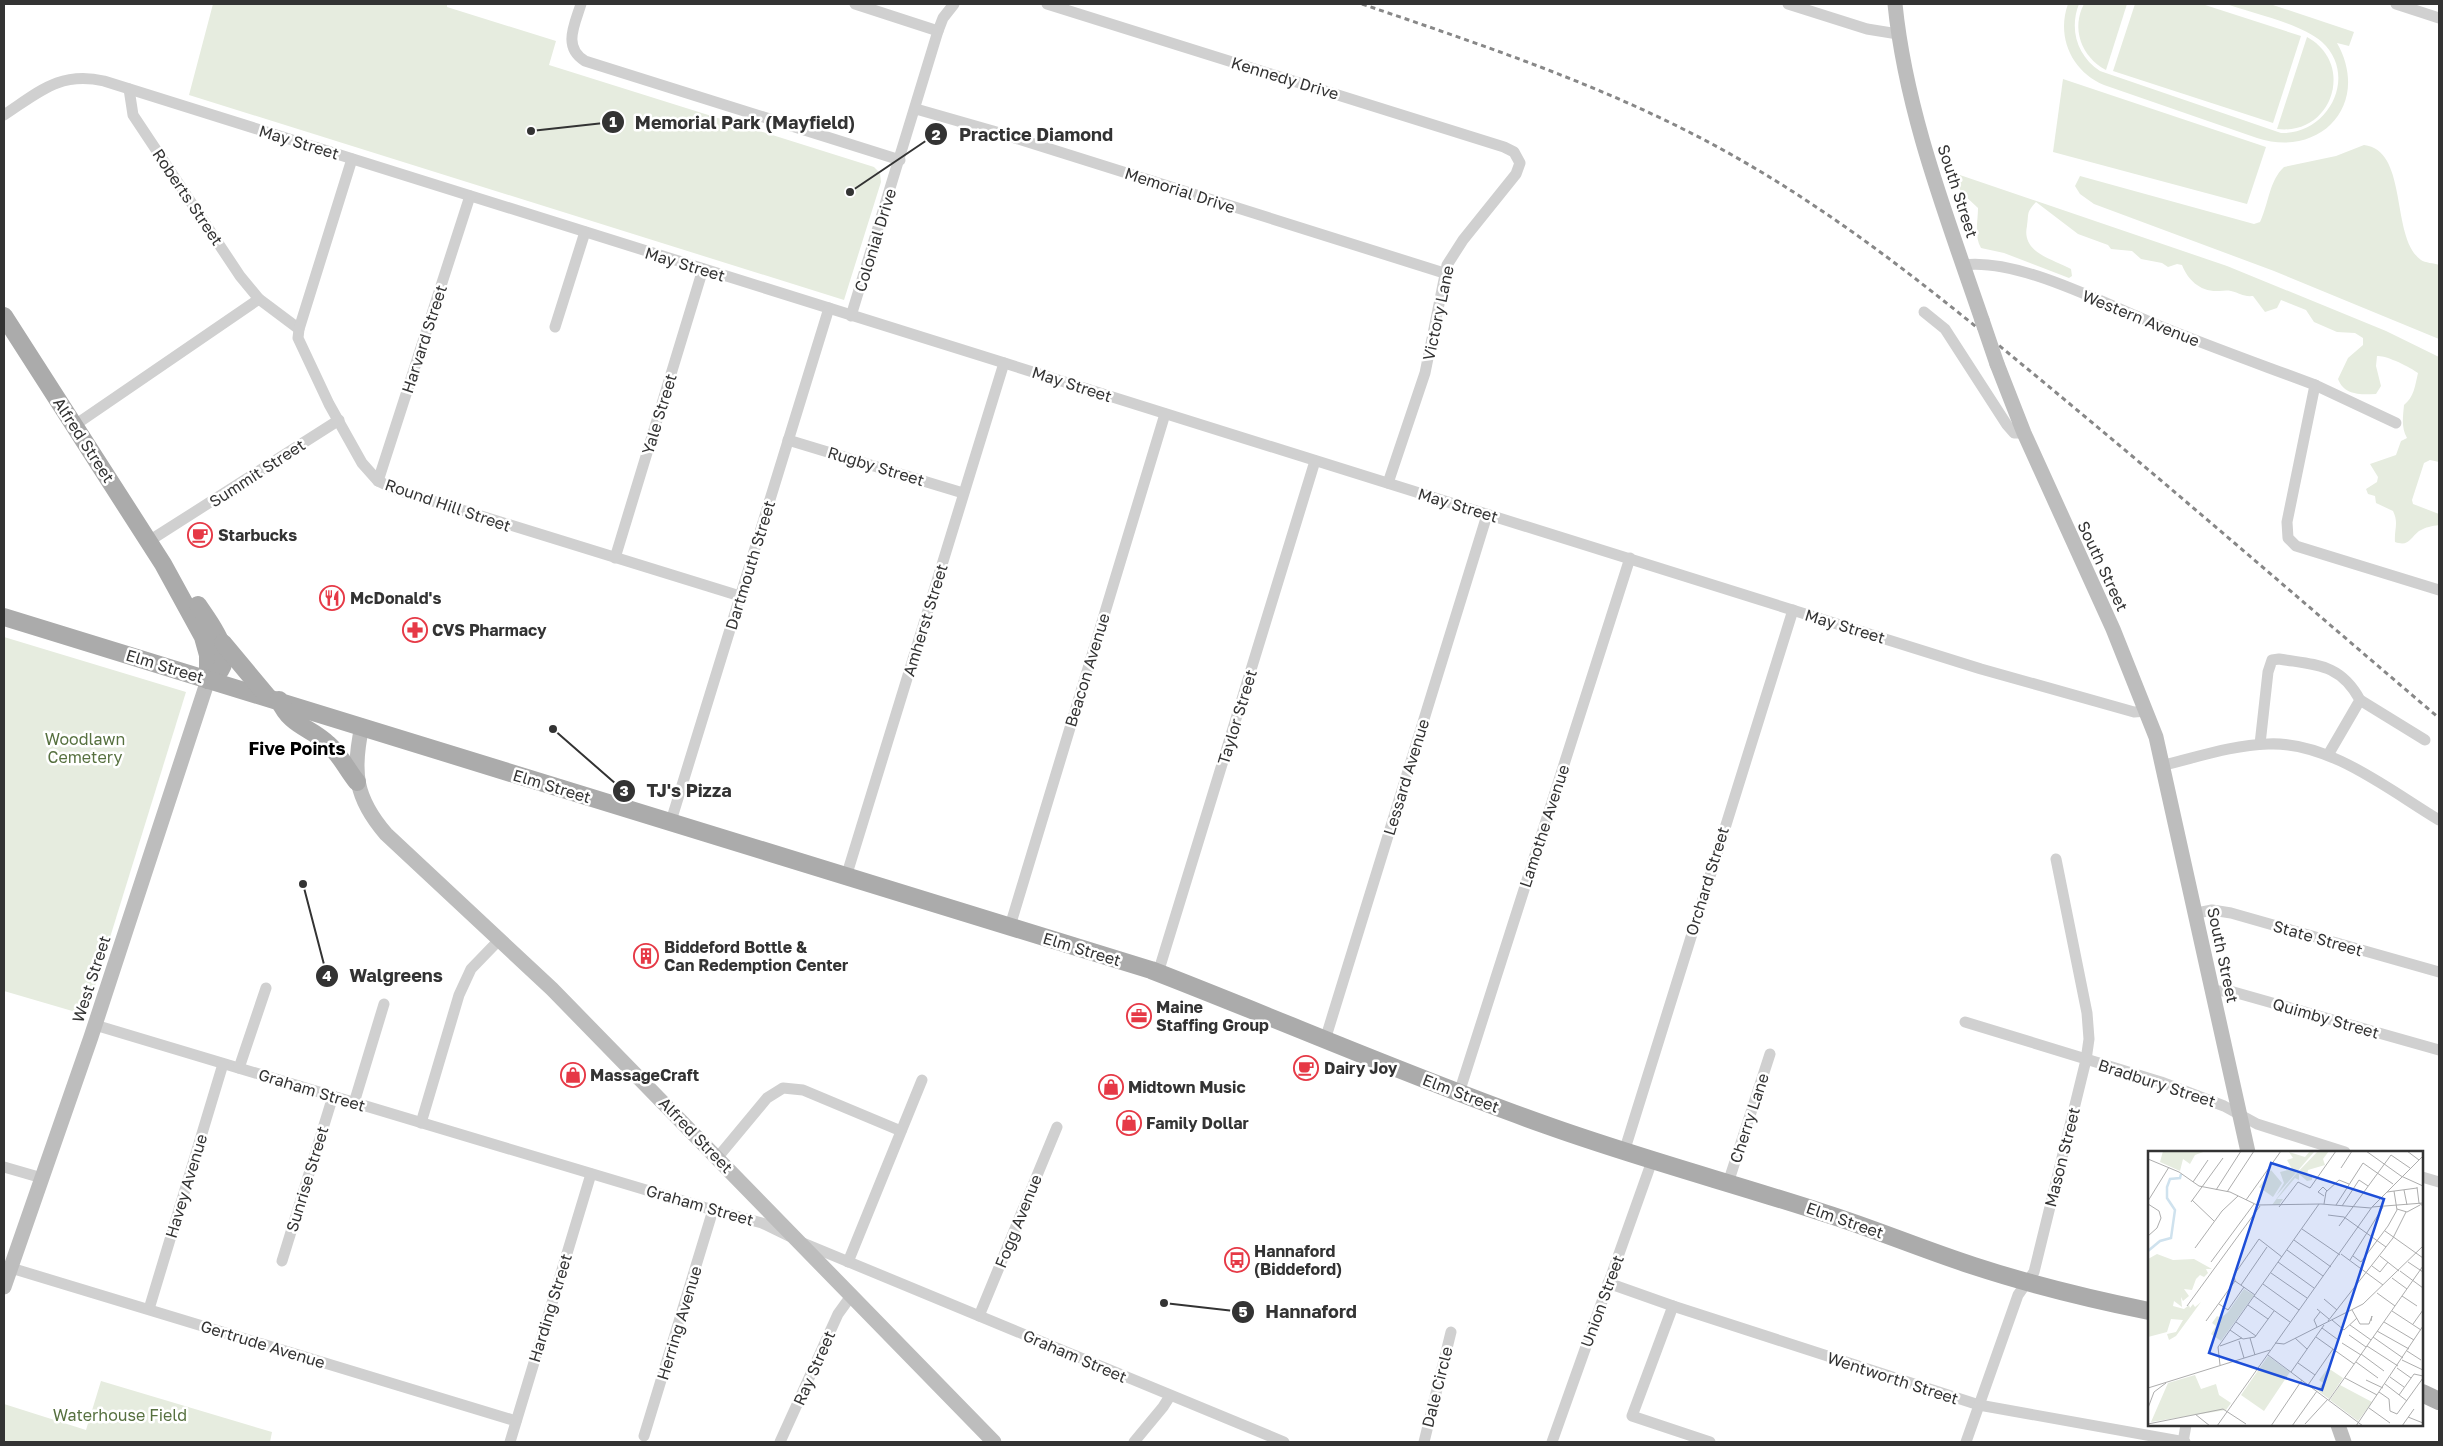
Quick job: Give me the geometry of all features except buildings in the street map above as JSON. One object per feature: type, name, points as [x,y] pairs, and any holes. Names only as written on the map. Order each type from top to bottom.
[{"type":"main road","name":"Alfred Street","points":[[4,316],[163,564],[203,637],[208,655],[208,680]]},
{"type":"main road","name":"Alfred Street","points":[[163,564],[181,576],[221,640],[224,652],[223,667],[220,672],[208,680]]},
{"type":"main road","name":"Elm Street","points":[[4,618],[362,726],[1158,973],[1460,1093],[1624,1152],[1828,1214],[2028,1283],[2148,1307]]},
{"type":"main road","points":[[221,640],[290,720],[329,745],[357,782]]},
{"type":"main road","points":[[2423,1393],[2439,1400]]},
{"type":"street","points":[[581,4],[572,34],[573,50],[579,58],[592,65],[900,160]]},
{"type":"street","points":[[855,4],[932,30],[954,4]]},
{"type":"street","name":"Kennedy Drive","points":[[1047,4],[1504,147],[1514,152],[1519,159]]},
{"type":"street","points":[[1788,4],[1877,32],[1898,34]]},
{"type":"street","name":"South Street","points":[[1895,4],[1898,34],[1907,82],[1931,165],[1997,364],[2024,433],[2113,629],[2147,711],[2164,765],[2248,1151]]},
{"type":"street","points":[[2396,4],[2439,18]]},
{"type":"street","name":"Colonial Drive","points":[[852,316],[916,109],[932,30]]},
{"type":"street","name":"May Street","points":[[4,115],[42,89],[64,79],[94,79],[1981,669],[2134,712],[2147,711]]},
{"type":"street","name":"Roberts Street","points":[[129,90],[133,115],[240,276],[259,299],[299,329]]},
{"type":"street","name":"Memorial Drive","points":[[916,109],[993,131],[1444,273]]},
{"type":"street","points":[[299,329],[352,159]]},
{"type":"street","name":"Victory Lane","points":[[1388,483],[1425,373],[1444,273],[1454,252],[1516,174],[1519,159]]},
{"type":"street","name":"Harvard Street","points":[[378,482],[470,196]]},
{"type":"street","points":[[555,328],[585,232]]},
{"type":"street","name":"Western Avenue","points":[[1963,265],[1976,263],[2000,266],[2049,281],[2315,385],[2396,423]]},
{"type":"street","name":"Yale Street","points":[[615,558],[702,269]]},
{"type":"street","points":[[75,425],[259,299]]},
{"type":"street","name":"Dartmouth Street","points":[[671,822],[829,308]]},
{"type":"street","points":[[1924,312],[1945,329],[2007,425],[2014,433],[2024,433]]},
{"type":"street","name":"Round Hill Street","points":[[299,329],[298,338],[339,420],[362,463],[378,482],[498,523],[740,596]]},
{"type":"street","name":"Amherst Street","points":[[846,876],[1004,363]]},
{"type":"street","points":[[2315,385],[2287,522],[2288,538],[2296,546],[2439,590]]},
{"type":"street","name":"Beacon Avenue","points":[[1010,926],[1164,414]]},
{"type":"street","name":"Summit Street","points":[[149,541],[339,420]]},
{"type":"street","name":"Rugby Street","points":[[788,440],[963,493]]},
{"type":"street","name":"Taylor Street","points":[[1158,973],[1315,461]]},
{"type":"street","name":"Lessard Avenue","points":[[1325,1040],[1487,515]]},
{"type":"street","name":"Lamothe Avenue","points":[[1460,1093],[1630,558]]},
{"type":"street","name":"Orchard Street","points":[[1624,1152],[1793,610]]},
{"type":"street","points":[[2260,744],[2268,672],[2272,660],[2279,658],[2331,668],[2349,684],[2360,700],[2425,740]]},
{"type":"street","name":"West Street","points":[[4,1287],[95,1025],[208,680]]},
{"type":"street","points":[[2328,755],[2360,700]]},
{"type":"street","name":"Alfred Street","points":[[362,726],[357,752],[357,782],[368,810],[386,834],[500,939],[718,1157],[994,1442]]},
{"type":"street","points":[[2164,765],[2260,744],[2303,747],[2328,755],[2439,820]]},
{"type":"street","name":"Mason Street","points":[[1966,1442],[2018,1295],[2034,1272],[2086,1060],[2089,1039],[2087,1013],[2056,860]]},
{"type":"street","name":"State Street","points":[[2197,913],[2212,910],[2231,913],[2439,972]]},
{"type":"street","points":[[421,1123],[459,994],[471,970],[500,939]]},
{"type":"street","points":[[239,1068],[266,988]]},
{"type":"street","name":"Quimby Street","points":[[2213,991],[2230,991],[2439,1050]]},
{"type":"street","points":[[354,1103],[384,1004]]},
{"type":"street","name":"Bradbury Street","points":[[1965,1022],[2186,1091],[2224,1106],[2257,1124],[2342,1151]]},
{"type":"street","name":"Graham Street","points":[[95,1025],[591,1174],[762,1223],[848,1262],[1284,1442]]},
{"type":"street","name":"Cherry Lane","points":[[1728,1183],[1770,1054]]},
{"type":"street","name":"Havey Avenue","points":[[149,1309],[223,1064]]},
{"type":"street","points":[[848,1262],[922,1080]]},
{"type":"street","points":[[718,1157],[767,1098],[783,1088],[803,1090],[901,1131]]},
{"type":"street","name":"Sunrise Street","points":[[282,1261],[333,1096]]},
{"type":"street","name":"Fogg Avenue","points":[[980,1316],[1057,1127]]},
{"type":"street","name":"Union Street","points":[[1552,1442],[1652,1161]]},
{"type":"street","points":[[4,1167],[42,1178]]},
{"type":"street","name":"Harding Street","points":[[510,1442],[591,1174]]},
{"type":"street","points":[[2423,1177],[2439,1182]]},
{"type":"street","name":"Herring Avenue","points":[[644,1436],[713,1210]]},
{"type":"street","name":"Gertrude Avenue","points":[[10,1268],[516,1421]]},
{"type":"street","name":"Wentworth Street","points":[[1608,1283],[1979,1405],[2184,1442]]},
{"type":"street","name":"Ray Street","points":[[780,1442],[838,1314],[851,1296]]},
{"type":"street","points":[[1674,1306],[1632,1416],[1710,1442]]},
{"type":"street","name":"Dale Circle","points":[[1424,1442],[1451,1332]]},
{"type":"street","points":[[1134,1442],[1170,1396]]},
{"type":"street","points":[[2184,1442],[2186,1426]]},
{"type":"street","points":[[2338,1426],[2344,1442]]},
{"type":"green space","points":[[213,4],[447,4],[447,7],[556,41],[549,65],[874,167],[880,173],[881,182],[844,300],[189,95]]},
{"type":"green space","points":[[2068,4],[2079,4],[2075,23],[2077,41],[2086,58],[2100,71],[2281,133],[2298,131],[2312,124],[2324,114],[2333,101],[2338,86],[2338,71],[2333,56],[2322,42],[2290,24],[2226,4],[2270,4],[2354,32],[2349,46],[2337,43],[2346,65],[2348,86],[2344,105],[2334,121],[2320,133],[2302,140],[2280,142],[2257,138],[2104,85],[2083,72],[2069,52],[2064,29]]},
{"type":"green space","points":[[2084,4],[2127,4],[2106,70],[2090,58],[2081,41],[2078,23]]},
{"type":"green space","points":[[2135,4],[2202,4],[2301,36],[2273,123],[2113,71]]},
{"type":"green space","points":[[2307,37],[2322,49],[2331,64],[2334,80],[2331,96],[2324,110],[2312,121],[2296,128],[2277,129]]},
{"type":"green space","points":[[2063,79],[2266,147],[2247,204],[2053,152]]},
{"type":"green space","points":[[2364,145],[2378,150],[2388,162],[2394,178],[2405,233],[2411,249],[2421,260],[2439,265],[2439,339],[2274,271],[2094,204],[2080,194],[2075,186],[2080,176],[2254,224],[2260,222],[2275,179],[2284,167],[2336,156]]},
{"type":"green space","points":[[1954,173],[2227,266],[2386,331],[2439,357],[2439,462],[2430,460],[2424,463],[2412,500],[2413,504],[2439,514],[2439,525],[2419,531],[2406,543],[2395,542],[2396,523],[2393,511],[2376,503],[2375,496],[2368,494],[2366,489],[2377,482],[2378,477],[2370,464],[2396,455],[2401,441],[2407,438],[2403,426],[2404,405],[2412,395],[2418,373],[2392,359],[2377,356],[2376,366],[2381,386],[2376,394],[2359,394],[2348,391],[2338,379],[2348,358],[2363,345],[2363,338],[2355,333],[2337,332],[2314,322],[2306,310],[2281,300],[2277,308],[2265,312],[2253,296],[2229,291],[2212,291],[2201,287],[2191,280],[2182,265],[2177,264],[2168,267],[2162,263],[2141,259],[2132,251],[2111,249],[2108,245],[2078,234],[2036,202],[2028,213],[2026,235],[2029,243],[2040,254],[2071,269],[2072,276],[2069,278],[2004,253],[1981,248],[1977,233],[1978,208],[1962,193],[1952,175]]},
{"type":"green space","name":"Woodlawn Cemetery","points":[[4,637],[186,692],[86,1015],[4,991]]},
{"type":"green space","name":"Waterhouse Field","points":[[101,1381],[272,1432],[270,1442],[4,1442],[4,1404],[86,1430]]},
{"type":"railway","points":[[1362,4],[1504,53],[1643,110],[1688,131],[1732,155],[1819,209],[1860,237],[1941,298],[2020,362],[2439,718]]},
{"type":"place","name":"Memorial Park (Mayfield)","points":[[531,131]]},
{"type":"place","name":"Practice Diamond","points":[[850,192]]},
{"type":"place","name":"Starbucks","points":[[200,535]]},
{"type":"place","name":"McDonald's","points":[[332,598]]},
{"type":"place","name":"CVS Pharmacy","points":[[415,630]]},
{"type":"place","name":"TJ's Pizza","points":[[553,729]]},
{"type":"place","name":"Walgreens","points":[[303,884]]},
{"type":"place","name":"Biddeford Bottle & Can Redemption Center","points":[[646,956]]},
{"type":"place","name":"Maine Staffing Group","points":[[1139,1016]]},
{"type":"place","name":"Dairy Joy","points":[[1306,1068]]},
{"type":"place","name":"MassageCraft","points":[[573,1075]]},
{"type":"place","name":"Midtown Music","points":[[1111,1087]]},
{"type":"place","name":"Family Dollar","points":[[1129,1123]]},
{"type":"place","name":"Hannaford (Biddeford)","points":[[1237,1260]]},
{"type":"place","name":"Hannaford","points":[[1164,1303]]},
{"type":"district","name":"Five Points","points":[[297,748]]}]
